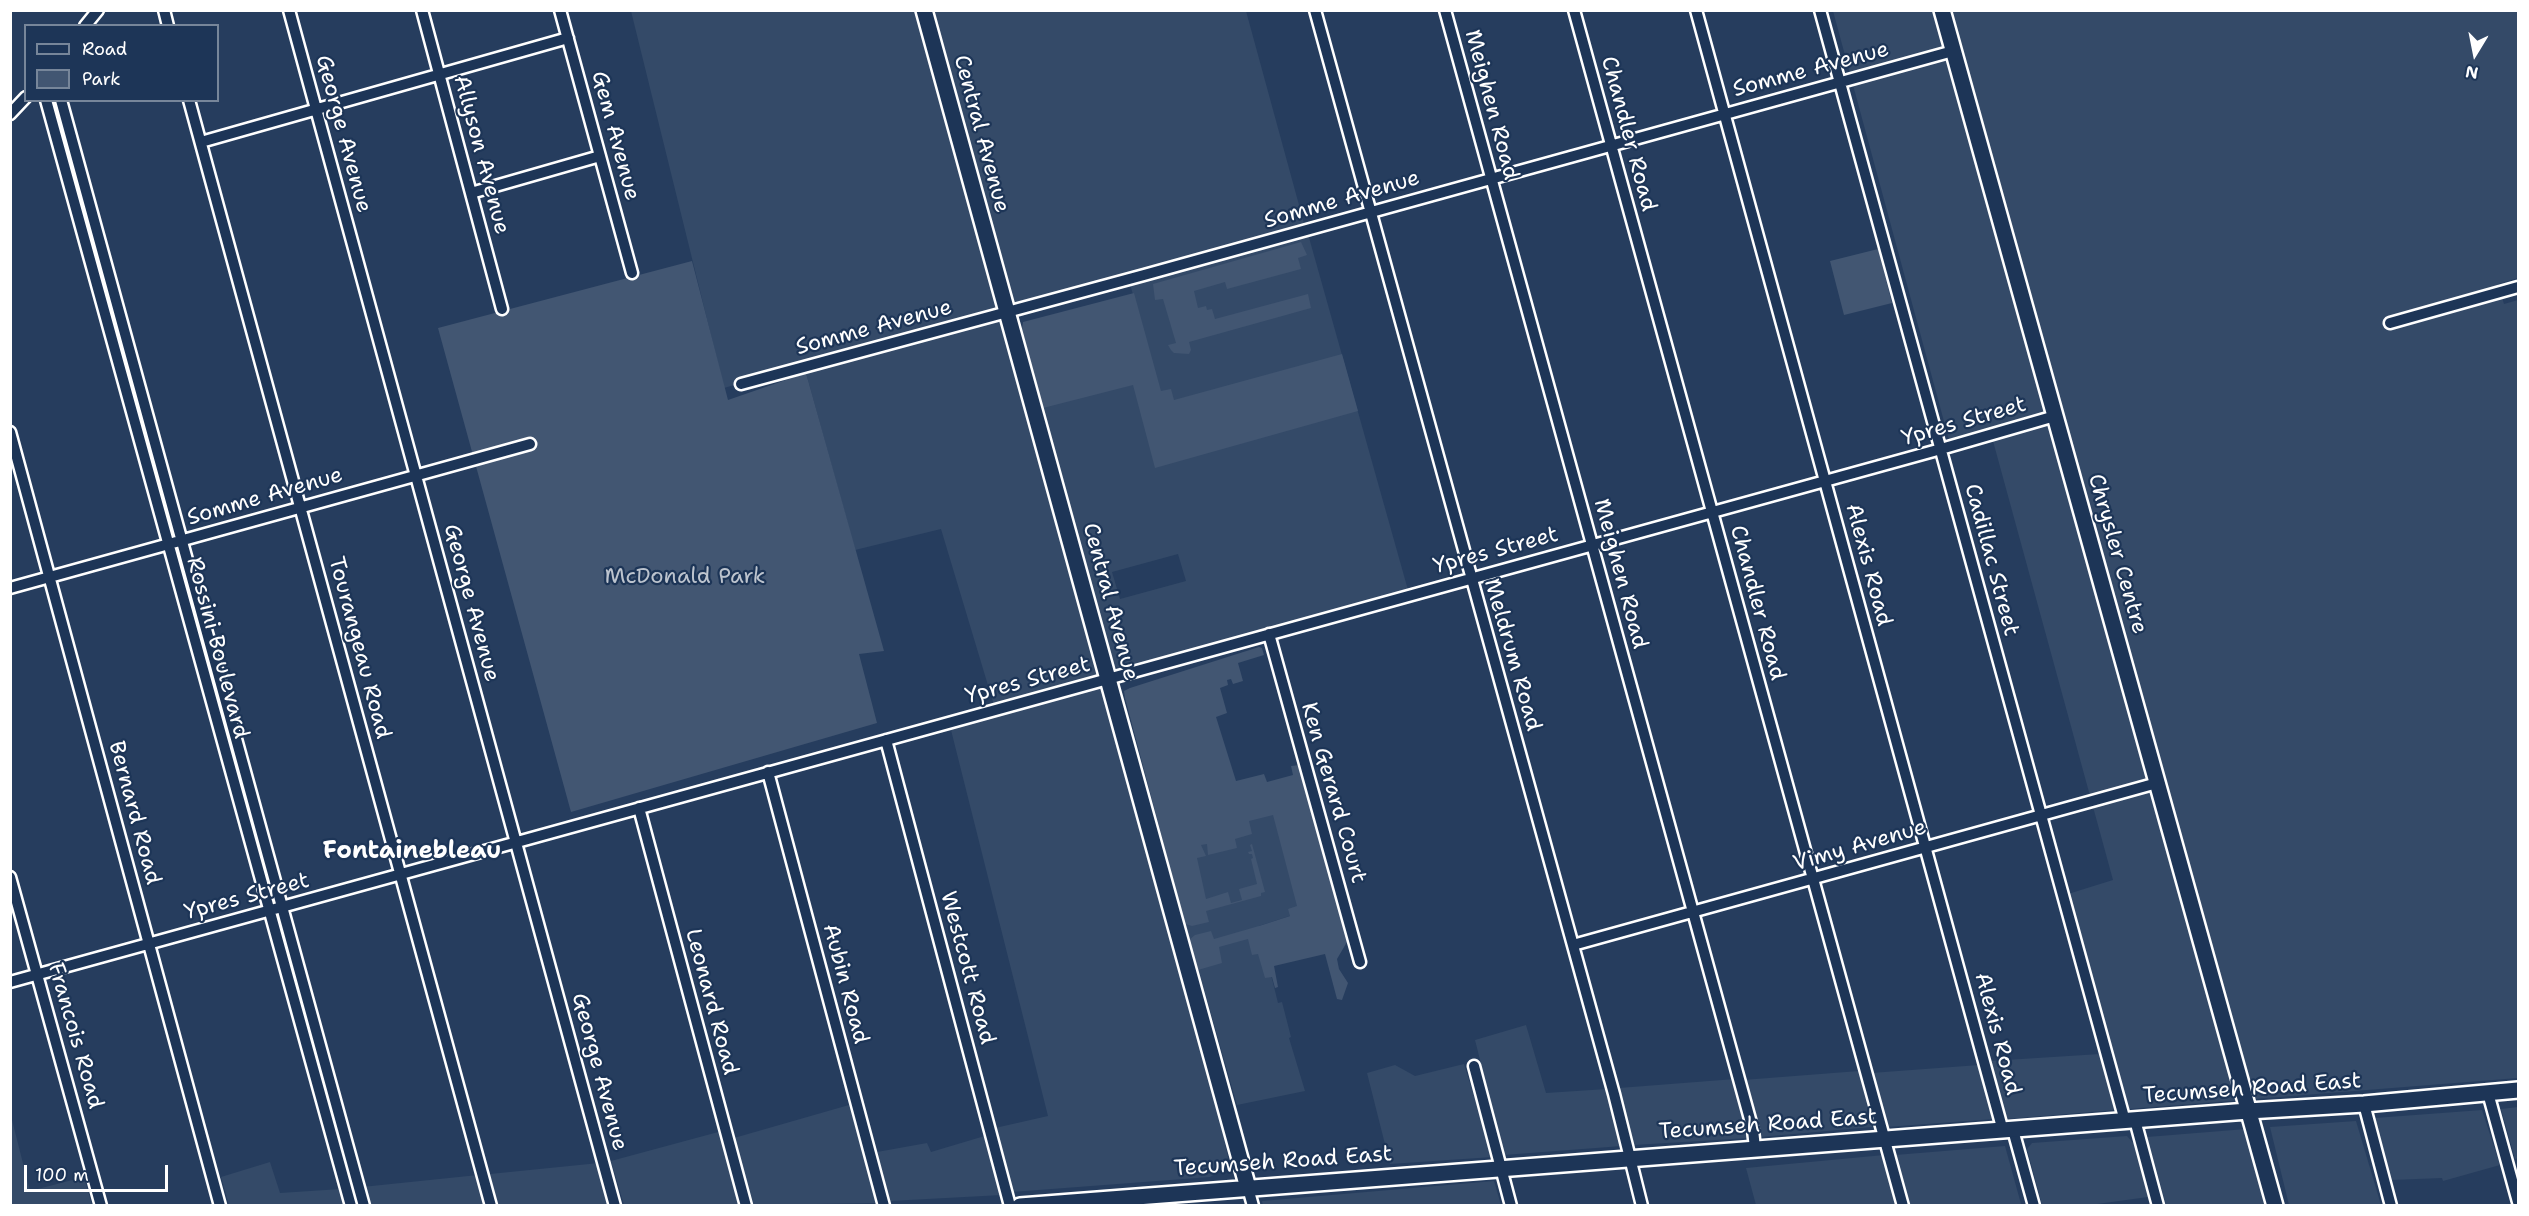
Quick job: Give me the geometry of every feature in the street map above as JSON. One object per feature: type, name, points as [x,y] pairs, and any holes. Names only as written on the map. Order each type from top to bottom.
[{"type":"street","points":[[88,24],[98,10]]},
{"type":"street","name":"George Avenue","points":[[289,10],[615,1206]]},
{"type":"street","name":"Allyson Avenue","points":[[422,10],[502,309]]},
{"type":"street","name":"Gem Avenue","points":[[560,10],[632,273]]},
{"type":"street","name":"Central Avenue","points":[[924,10],[1253,1206]]},
{"type":"street","name":"Meldrum Road","points":[[1315,10],[1573,945],[1642,1206]]},
{"type":"street","name":"Meighen Road","points":[[1445,10],[1753,1130],[1755,1148]]},
{"type":"street","name":"Chandler Road","points":[[1574,10],[1903,1206]]},
{"type":"street","name":"Alexis Road","points":[[1696,10],[1926,848],[2008,1130],[2034,1206]]},
{"type":"street","name":"Cadillac Street","points":[[1820,10],[2041,816],[2130,1120],[2158,1206]]},
{"type":"street","name":"Chrysler Centre","points":[[1942,10],[2275,1206]]},
{"type":"street","points":[[201,142],[568,38]]},
{"type":"street","name":"Somme Avenue","points":[[741,384],[1953,51]]},
{"type":"street","points":[[10,114],[24,99]]},
{"type":"street","name":"Rossini Boulevard","points":[[47,102],[351,1206]]},
{"type":"street","name":"Rossini Boulevard","points":[[62,102],[364,1206]]},
{"type":"street","name":"Tourangeau Road","points":[[190,102],[491,1206]]},
{"type":"street","points":[[471,193],[600,156]]},
{"type":"street","points":[[2390,323],[2518,286]]},
{"type":"street","name":"Ypres Street","points":[[10,982],[2055,416]]},
{"type":"street","name":"Bernard Road","points":[[10,432],[220,1206]]},
{"type":"street","name":"Somme Avenue","points":[[10,588],[530,444]]},
{"type":"street","name":"Ken Gerard Court","points":[[1269,634],[1360,962]]},
{"type":"street","name":"Westcott Road","points":[[886,740],[1010,1206]]},
{"type":"street","name":"Aubin Road","points":[[768,772],[884,1206]]},
{"type":"street","name":"Vimy Avenue","points":[[1573,945],[2157,783]]},
{"type":"street","name":"Leonard Road","points":[[639,808],[746,1206]]},
{"type":"street","name":"Francois Road","points":[[10,877],[101,1206]]},
{"type":"street","points":[[1474,1066],[1512,1206]]},
{"type":"street","name":"Tecumseh Road East","points":[[1020,1206],[1134,1201],[1248,1188],[2248,1110],[2364,1104],[2518,1090]]},
{"type":"street","points":[[2488,1093],[2518,1202]]},
{"type":"street","points":[[2364,1104],[2391,1206]]},
{"type":"shaded area","points":[[631,11],[919,11],[997,308],[724,388]]},
{"type":"shaded area","points":[[930,11],[1246,11],[1305,227],[1014,303]]},
{"type":"shaded area","points":[[1833,11],[2518,11],[2518,278],[2498,284],[2504,304],[2518,300],[2518,1078],[2128,1109],[2068,894],[2113,880],[1993,441],[1952,451]]},
{"type":"shaded area","points":[[1308,234],[1408,590],[1125,668],[1121,669],[1112,665],[1039,403],[1155,372],[1130,284]],"holes":[[[1178,554],[1186,581],[1120,599],[1112,572]]]},
{"type":"shaded area","points":[[1000,319],[1196,1019],[1228,1157],[1225,1168],[1210,1177],[1012,1192],[995,1128],[1048,1116],[950,726],[996,712],[941,529],[855,550],[806,373]]},
{"type":"shaded area","points":[[1278,811],[1305,911],[1259,926],[1278,1003],[1282,1002],[1291,1037],[1289,1038],[1305,1091],[1237,1105],[1162,842]]},
{"type":"shaded area","points":[[1526,1025],[1546,1093],[1607,1089],[1622,1146],[1504,1155],[1475,1040]]},
{"type":"shaded area","points":[[2100,1054],[2115,1110],[2006,1119],[1990,1061]]},
{"type":"shaded area","points":[[1464,1064],[1493,1157],[1390,1164],[1367,1073],[1395,1065],[1415,1076]]},
{"type":"shaded area","points":[[1979,1065],[1995,1119],[1886,1127],[1871,1073]]},
{"type":"shaded area","points":[[1859,1071],[1872,1127],[1760,1137],[1743,1080]]},
{"type":"shaded area","points":[[1735,1079],[1749,1138],[1634,1145],[1619,1088]]},
{"type":"shaded area","points":[[849,1105],[879,1203],[754,1205],[734,1138]]},
{"type":"shaded area","points":[[2518,1107],[2518,1158],[2515,1159],[2501,1109]]},
{"type":"shaded area","points":[[2482,1110],[2500,1165],[2443,1181],[2442,1178],[2392,1180],[2375,1118]]},
{"type":"shaded area","points":[[11,1116],[30,1191],[84,1177],[92,1205],[11,1205]]},
{"type":"shaded area","points":[[2356,1121],[2381,1205],[2289,1205],[2270,1127]]},
{"type":"shaded area","points":[[2246,1129],[2268,1205],[2166,1205],[2147,1137]]},
{"type":"shaded area","points":[[722,1131],[742,1205],[624,1205],[611,1161]]},
{"type":"shaded area","points":[[988,1135],[1002,1195],[890,1201],[877,1152],[927,1143],[931,1152]]},
{"type":"shaded area","points":[[2127,1136],[2134,1144],[2148,1197],[2090,1205],[2042,1205],[2027,1149],[2032,1143]]},
{"type":"shaded area","points":[[2005,1146],[2021,1204],[1909,1205],[1895,1155]]},
{"type":"shaded area","points":[[1884,1155],[1897,1205],[1756,1205],[1746,1168]]},
{"type":"shaded area","points":[[270,1162],[280,1193],[341,1189],[345,1205],[229,1205],[221,1177]]},
{"type":"shaded area","points":[[599,1163],[610,1205],[498,1205],[490,1174]]},
{"type":"shaded area","points":[[478,1175],[486,1205],[368,1205],[362,1187]]},
{"type":"shaded area","points":[[1494,1181],[1501,1205],[1263,1206],[1262,1201]]},
{"type":"green space","points":[[1301,242],[1307,255],[1298,258],[1301,269],[1227,289],[1225,282],[1194,291],[1198,308],[1206,306],[1207,310],[1212,309],[1215,319],[1308,294],[1311,308],[1189,342],[1191,350],[1189,354],[1174,353],[1171,350],[1168,345],[1176,343],[1163,299],[1155,300],[1153,284]]},
{"type":"green space","points":[[1878,249],[1892,303],[1844,315],[1830,261]]},
{"type":"green space","name":"McDonald Park","points":[[692,261],[728,400],[806,373],[884,651],[859,654],[877,723],[571,812],[438,328]]},
{"type":"green space","points":[[1134,293],[1161,391],[1171,389],[1174,400],[1342,354],[1358,411],[1155,468],[1133,385],[1043,408],[1022,329],[1023,322]]},
{"type":"green space","points":[[1259,647],[1262,648],[1264,655],[1238,663],[1243,681],[1233,684],[1231,679],[1227,680],[1228,685],[1220,688],[1227,713],[1216,717],[1236,781],[1264,774],[1267,782],[1293,775],[1291,766],[1300,765],[1347,936],[1347,942],[1337,959],[1339,969],[1348,983],[1342,1000],[1337,999],[1325,954],[1274,966],[1278,987],[1275,988],[1272,977],[1265,978],[1258,954],[1252,955],[1248,939],[1219,947],[1222,963],[1198,970],[1189,940],[1195,935],[1211,931],[1214,939],[1290,916],[1288,909],[1297,906],[1273,815],[1249,821],[1252,834],[1235,839],[1237,848],[1208,855],[1207,844],[1201,845],[1206,856],[1197,858],[1206,899],[1228,892],[1231,903],[1242,900],[1239,889],[1257,884],[1251,859],[1252,854],[1248,852],[1252,851],[1250,845],[1252,844],[1265,892],[1261,893],[1261,896],[1206,911],[1209,922],[1192,926],[1185,924],[1125,698],[1124,691],[1130,688]]},
{"type":"district","name":"Fontainebleau","points":[[412,852]]}]
